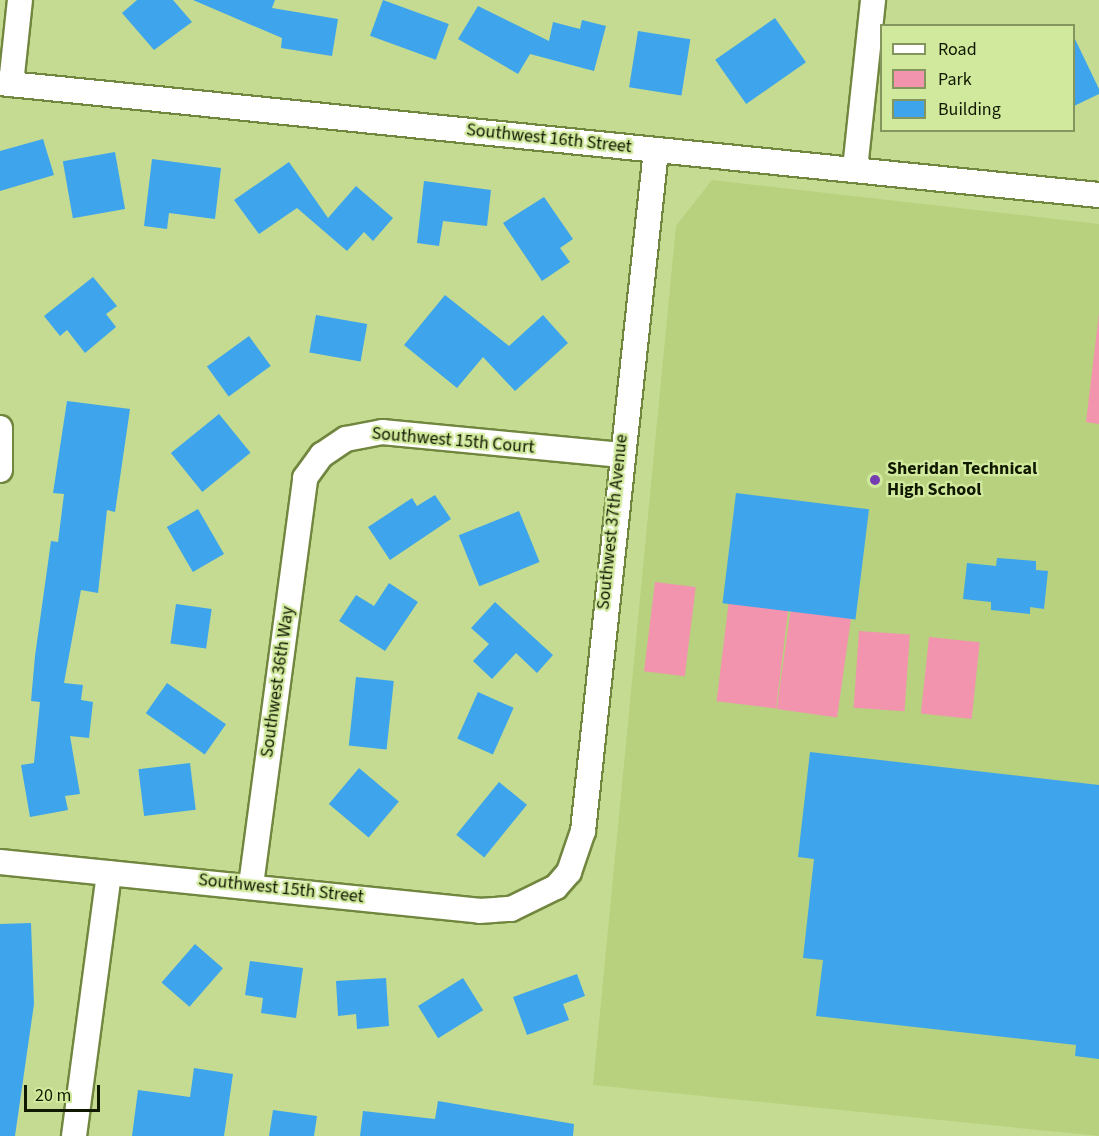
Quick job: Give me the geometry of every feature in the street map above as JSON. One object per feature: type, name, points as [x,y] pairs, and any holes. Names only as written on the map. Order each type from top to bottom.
[{"type":"street","points":[[6,84],[20,0]]},
{"type":"street","points":[[855,169],[873,0]]},
{"type":"street","name":"Southwest 16th Street","points":[[6,84],[1099,195]]},
{"type":"street","name":"Southwest 37th Avenue","points":[[556,886],[569,872],[583,831],[619,455],[656,150]]},
{"type":"street","points":[[0,428],[0,470]]},
{"type":"street","name":"Southwest 15th Court","points":[[305,478],[321,455],[364,433],[619,455]]},
{"type":"street","name":"Southwest 36th Way","points":[[250,885],[305,478]]},
{"type":"street","name":"Southwest 15th Street","points":[[0,862],[250,885],[479,911],[511,909],[556,886]]},
{"type":"street","points":[[74,1136],[109,873]]},
{"type":"shaded area","name":"Sheridan Technical High School","points":[[712,180],[1099,224],[1099,1136],[593,1085],[676,226]]},
{"type":"green space","points":[[1099,313],[1099,424],[1086,422]]},
{"type":"green space","points":[[655,582],[696,587],[685,676],[644,671]]},
{"type":"green space","points":[[729,600],[789,607],[776,709],[717,701]]},
{"type":"green space","points":[[791,607],[851,615],[837,717],[777,709]]},
{"type":"green space","points":[[859,631],[910,635],[905,711],[854,708]]},
{"type":"green space","points":[[929,637],[980,642],[972,719],[921,714]]},
{"type":"building","points":[[137,0],[173,0],[192,22],[154,50],[122,13]]},
{"type":"building","points":[[193,0],[275,0],[272,8],[338,19],[332,56],[281,48],[282,38]]},
{"type":"building","points":[[383,0],[449,24],[436,60],[370,36]]},
{"type":"building","points":[[478,6],[549,41],[553,22],[580,29],[582,20],[606,26],[594,71],[530,54],[518,74],[458,39]]},
{"type":"building","points":[[775,18],[806,62],[746,104],[715,60]]},
{"type":"building","points":[[638,31],[690,39],[681,96],[629,87]]},
{"type":"building","points":[[1075,39],[1099,89],[1099,94],[1075,106]]},
{"type":"building","points":[[43,139],[54,175],[0,191],[0,151]]},
{"type":"building","points":[[115,152],[125,209],[73,218],[63,161]]},
{"type":"building","points":[[152,159],[221,168],[215,219],[169,213],[167,229],[144,226]]},
{"type":"building","points":[[289,162],[328,218],[356,186],[393,218],[373,241],[364,232],[347,251],[297,208],[259,234],[234,200]]},
{"type":"building","points":[[424,181],[491,190],[487,226],[443,221],[439,246],[417,243]]},
{"type":"building","points":[[544,197],[573,239],[560,248],[570,262],[542,281],[503,223]]},
{"type":"building","points":[[93,277],[117,306],[106,314],[116,327],[85,353],[67,330],[60,336],[44,316]]},
{"type":"building","points":[[445,295],[509,346],[543,315],[568,343],[515,391],[483,357],[457,388],[404,345]]},
{"type":"building","points":[[316,315],[367,324],[361,361],[309,352]]},
{"type":"building","points":[[249,336],[271,366],[229,396],[207,367]]},
{"type":"building","points":[[67,401],[130,409],[115,512],[107,510],[98,593],[81,590],[64,683],[83,685],[81,700],[93,702],[89,738],[70,736],[80,794],[65,796],[68,810],[30,817],[21,765],[34,763],[40,702],[31,701],[35,656],[51,541],[58,542],[64,494],[53,493]]},
{"type":"building","points":[[219,414],[250,453],[202,492],[171,453]]},
{"type":"building","points":[[736,493],[869,509],[855,620],[722,603]]},
{"type":"building","points":[[435,495],[451,519],[390,560],[368,527],[412,498],[417,506]]},
{"type":"building","points":[[198,509],[224,554],[193,572],[167,527]]},
{"type":"building","points":[[519,511],[540,562],[479,586],[459,535]]},
{"type":"building","points":[[997,558],[1036,561],[1036,570],[1048,571],[1044,609],[1030,607],[1030,614],[991,610],[991,602],[963,599],[967,563],[996,566]]},
{"type":"building","points":[[389,583],[418,602],[385,651],[339,621],[356,595],[374,606]]},
{"type":"building","points":[[495,602],[553,655],[537,673],[516,653],[492,679],[473,661],[489,644],[471,628]]},
{"type":"building","points":[[176,604],[212,609],[206,649],[170,644]]},
{"type":"building","points":[[356,677],[394,681],[387,750],[349,746]]},
{"type":"building","points":[[167,683],[226,724],[205,755],[146,713]]},
{"type":"building","points":[[478,692],[514,708],[493,754],[457,739]]},
{"type":"building","points":[[810,752],[1099,785],[1099,1059],[1075,1056],[1076,1045],[816,1016],[823,960],[803,958],[814,859],[798,857]]},
{"type":"building","points":[[190,763],[196,810],[144,816],[138,769]]},
{"type":"building","points":[[359,768],[399,801],[369,837],[329,804]]},
{"type":"building","points":[[499,782],[527,805],[484,858],[456,835]]},
{"type":"building","points":[[31,923],[34,1004],[15,1136],[0,1136],[0,924]]},
{"type":"building","points":[[195,944],[223,968],[189,1007],[162,982]]},
{"type":"building","points":[[250,961],[303,968],[296,1018],[261,1013],[263,998],[245,995]]},
{"type":"building","points":[[577,974],[585,996],[563,1004],[569,1020],[527,1035],[513,997]]},
{"type":"building","points":[[386,978],[389,1026],[357,1029],[356,1014],[338,1016],[336,981]]},
{"type":"building","points":[[463,978],[483,1010],[438,1038],[418,1006]]},
{"type":"building","points":[[194,1068],[233,1074],[224,1136],[132,1136],[138,1090],[190,1097]]},
{"type":"building","points":[[438,1101],[574,1124],[573,1136],[360,1136],[363,1111],[435,1119]]},
{"type":"building","points":[[273,1110],[317,1116],[314,1136],[269,1136]]},
{"type":"place","name":"Sheridan Technical High School","points":[[875,480]]}]
